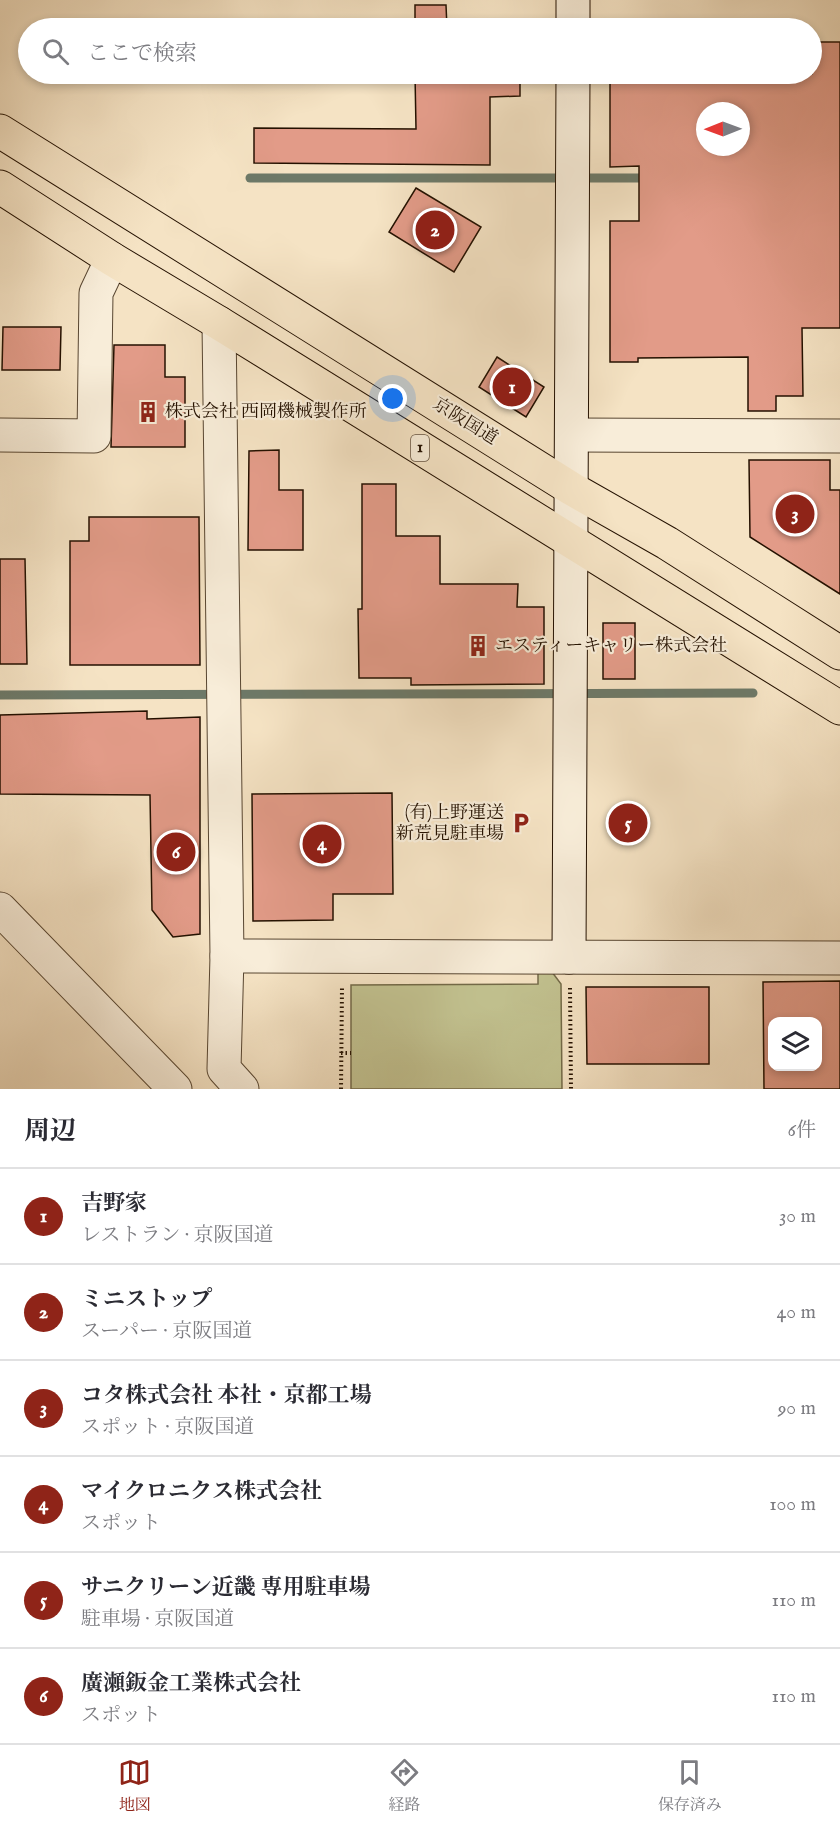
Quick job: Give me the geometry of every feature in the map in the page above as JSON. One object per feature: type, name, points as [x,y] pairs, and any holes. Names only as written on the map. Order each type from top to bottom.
[{"type":"highway","name":"京阪国道","points":[[0,131],[572,489],[667,543],[840,653]]},
{"type":"highway","name":"1","points":[[0,187],[112,259],[840,708]]},
{"type":"street","points":[[573,0],[573,18]]},
{"type":"street","points":[[570,957],[573,84]]},
{"type":"street","points":[[0,435],[94,436],[96,293],[112,259]]},
{"type":"street","points":[[219,323],[227,956],[224,1069],[242,1089]]},
{"type":"street","points":[[572,435],[840,436]]},
{"type":"street","points":[[0,909],[175,1089]]},
{"type":"street","points":[[227,956],[840,958]]},
{"type":"path","points":[[341,1089],[342,956]]},
{"type":"path","points":[[570,957],[571,1089]]},
{"type":"path","points":[[341,1053],[351,1053]]},
{"type":"green space","points":[[538,971],[552,972],[561,984],[562,1089],[351,1089],[351,985],[538,984]]},
{"type":"building","points":[[415,5],[446,5],[447,18],[415,18]]},
{"type":"building","points":[[822,42],[840,42],[840,328],[802,328],[803,396],[776,396],[776,411],[748,411],[748,357],[638,358],[638,362],[610,362],[610,221],[639,221],[639,166],[610,167],[610,84],[822,84]]},
{"type":"building","points":[[415,84],[520,84],[520,96],[490,97],[490,165],[254,163],[254,128],[416,129]]},
{"type":"building","points":[[416,188],[481,227],[454,272],[389,232]]},
{"type":"building","points":[[3,327],[61,327],[60,370],[2,370]]},
{"type":"building","name":"株式会社 西岡機械製作所","points":[[114,345],[165,345],[165,377],[185,377],[185,447],[111,447]]},
{"type":"building","points":[[497,357],[544,387],[526,417],[479,387]]},
{"type":"building","points":[[279,450],[279,490],[303,490],[303,550],[248,550],[249,451]]},
{"type":"building","points":[[749,460],[830,460],[830,490],[840,490],[840,594],[750,537]]},
{"type":"building","points":[[362,484],[396,484],[396,536],[440,536],[440,584],[518,584],[517,607],[544,607],[544,684],[411,685],[411,678],[359,678],[358,609],[362,609]]},
{"type":"building","points":[[89,517],[199,517],[200,665],[70,665],[70,541],[89,541]]},
{"type":"building","points":[[0,559],[25,559],[27,664],[0,664]]},
{"type":"building","points":[[603,623],[635,623],[635,679],[603,679]]},
{"type":"building","points":[[147,711],[147,719],[200,717],[200,934],[173,937],[152,910],[150,795],[0,794],[0,715]]},
{"type":"building","points":[[392,793],[393,894],[333,894],[333,920],[253,921],[252,794]]},
{"type":"building","points":[[840,981],[840,1089],[764,1089],[763,982]]},
{"type":"building","points":[[586,987],[709,987],[709,1064],[587,1064]]},
{"type":"waterway","points":[[250,178],[649,178]]},
{"type":"waterway","points":[[0,695],[753,693]]},
{"type":"place","name":"ミニストップ","points":[[435,230]]},
{"type":"place","name":"吉野家","points":[[512,387]]},
{"type":"place","name":"株式会社 西岡機械製作所","points":[[148,412]]},
{"type":"place","name":"コタ株式会社 本社・京都工場","points":[[795,514]]},
{"type":"place","name":"エスティーキャリー株式会社","points":[[478,646]]},
{"type":"place","name":"(有)上野運送 新荒見駐車場","points":[[521,823]]},
{"type":"place","name":"サニクリーン近畿 専用駐車場","points":[[628,823]]},
{"type":"place","name":"マイクロニクス株式会社","points":[[322,844]]},
{"type":"place","name":"廣瀬鈑金工業株式会社","points":[[176,852]]}]
